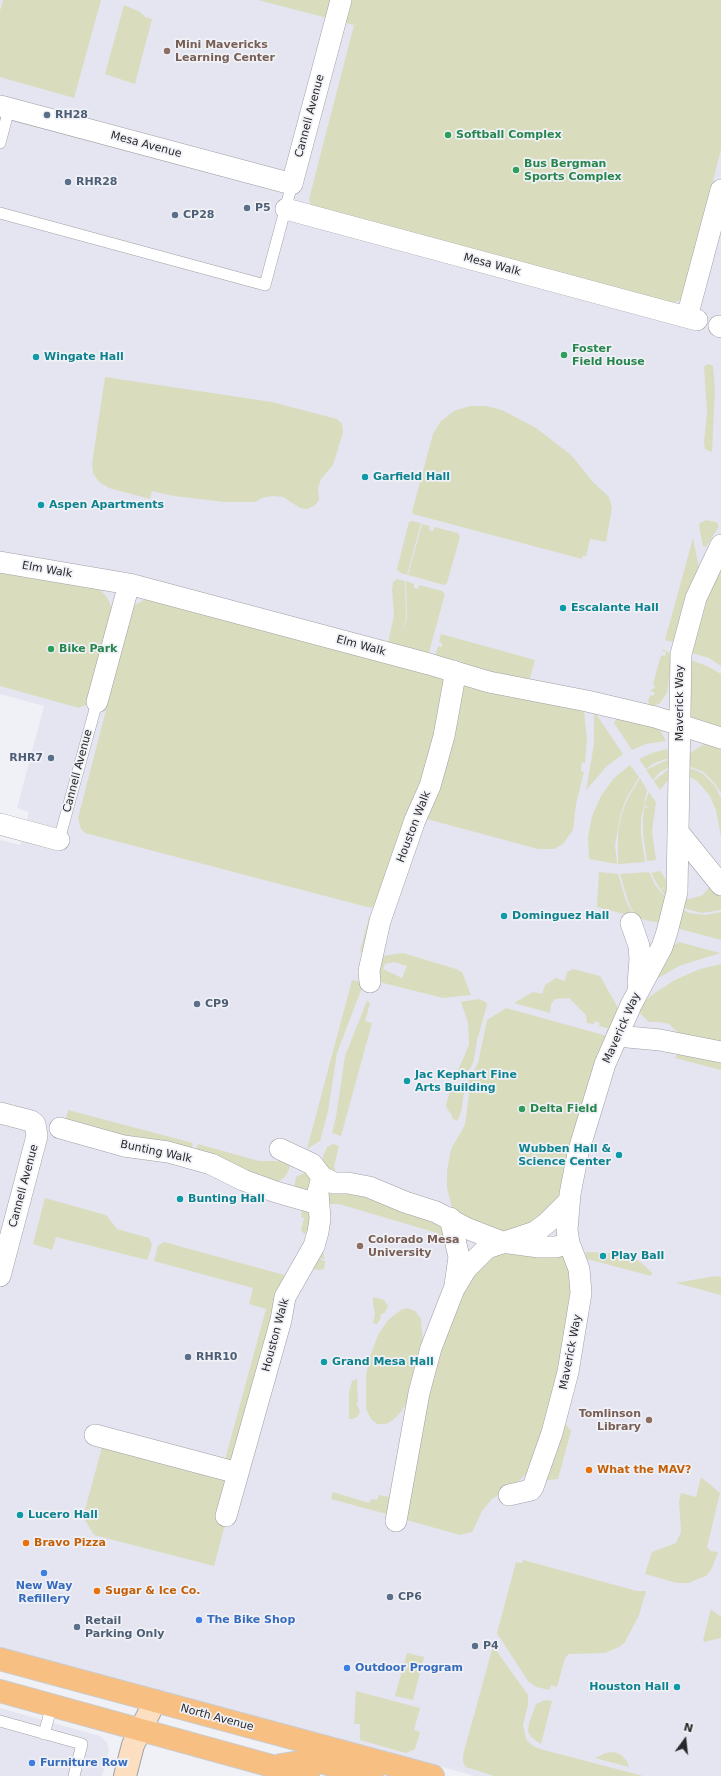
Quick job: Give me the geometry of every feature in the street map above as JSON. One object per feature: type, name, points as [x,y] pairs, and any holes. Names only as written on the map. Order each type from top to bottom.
[{"type":"main road","name":"North Avenue","points":[[0,1659],[429,1776]]},
{"type":"main road","points":[[0,1691],[308,1776]]},
{"type":"main road","points":[[272,1766],[313,1760],[372,1776]]},
{"type":"street","name":"Cannell Avenue","points":[[292,184],[341,0]]},
{"type":"street","name":"Mesa Avenue","points":[[4,108],[292,184]]},
{"type":"street","name":"Mesa Walk","points":[[286,209],[692,319],[721,190]]},
{"type":"street","name":"Maverick Way","points":[[509,1495],[531,1490],[533,1487],[552,1432],[568,1372],[581,1293],[579,1269],[569,1243],[567,1230],[569,1201],[578,1153],[595,1095],[617,1036],[632,1002],[662,947],[677,892],[681,654],[696,598],[721,545]]},
{"type":"street","name":"Elm Walk","points":[[0,562],[129,584],[453,671],[496,684],[626,710],[655,717],[721,738]]},
{"type":"street","points":[[97,702],[129,584]]},
{"type":"street","name":"Houston Walk","points":[[370,982],[369,971],[380,921],[415,820],[430,786],[444,736],[454,682],[453,671]]},
{"type":"street","points":[[0,824],[59,840]]},
{"type":"street","points":[[679,833],[721,885]]},
{"type":"street","points":[[631,923],[639,946],[640,959],[632,1002],[645,1028],[660,1040]]},
{"type":"street","points":[[617,1036],[660,1040],[721,1052]]},
{"type":"street","name":"Cannell Avenue","points":[[0,1113],[30,1121],[35,1124],[37,1136],[0,1276]]},
{"type":"street","name":"Bunting Walk","points":[[60,1128],[124,1146],[168,1152],[211,1164],[243,1180],[318,1204]]},
{"type":"street","points":[[280,1149],[312,1164],[322,1177],[334,1183],[348,1183],[369,1187],[450,1218],[466,1228],[502,1242],[539,1247],[556,1246],[569,1243]]},
{"type":"street","name":"Houston Walk","points":[[226,1516],[281,1320],[285,1297],[314,1246],[318,1232],[318,1192],[322,1177]]},
{"type":"street","points":[[396,1521],[419,1393],[431,1348],[454,1289],[466,1270],[487,1248],[536,1232],[547,1224],[569,1201]]},
{"type":"street","points":[[450,1218],[458,1257],[454,1289]]},
{"type":"street","points":[[95,1435],[238,1473]]},
{"type":"street","points":[[125,1776],[140,1729],[155,1701]]},
{"type":"lane","points":[[0,143],[4,108]]},
{"type":"lane","points":[[0,213],[265,285],[292,184]]},
{"type":"lane","name":"Cannell Avenue","points":[[59,840],[97,702]]},
{"type":"lane","points":[[44,1734],[52,1705]]},
{"type":"lane","points":[[0,1721],[82,1744],[74,1776]]},
{"type":"shaded area","name":"Colorado Mesa University","points":[[0,0],[721,0],[721,1776],[475,1776],[0,1647],[0,840],[20,845],[29,812],[17,808],[44,706],[0,694]]},
{"type":"shaded area","points":[[0,1708],[100,1736],[107,1742],[109,1751],[102,1776],[0,1776]]},
{"type":"green space","points":[[3,0],[101,0],[74,98],[0,77],[0,11]]},
{"type":"green space","name":"Bus Bergman Sports Complex","points":[[258,0],[721,0],[721,149],[684,298],[674,303],[312,209],[309,199],[354,25]]},
{"type":"green space","points":[[124,5],[140,12],[145,17],[152,19],[135,84],[105,74]]},
{"type":"green space","points":[[709,364],[713,366],[715,390],[712,452],[705,449],[704,443],[707,412],[704,366]]},
{"type":"green space","points":[[105,377],[272,402],[337,419],[342,424],[343,432],[333,465],[321,479],[318,488],[319,500],[314,506],[307,509],[300,508],[283,497],[272,496],[262,498],[255,502],[224,502],[174,496],[152,491],[150,499],[109,488],[99,482],[93,473],[92,464]]},
{"type":"green space","points":[[470,406],[486,406],[502,410],[536,428],[571,455],[593,482],[609,497],[612,508],[606,542],[590,539],[586,556],[582,556],[582,559],[413,514],[412,512],[433,434],[441,421],[454,411]]},
{"type":"green space","points":[[706,520],[716,522],[719,526],[706,547],[703,546],[699,526],[700,523]]},
{"type":"green space","points":[[412,521],[421,523],[407,575],[399,572],[397,569],[409,522]]},
{"type":"green space","points":[[422,524],[430,526],[429,530],[433,531],[434,527],[458,533],[460,537],[447,583],[444,585],[408,575]]},
{"type":"green space","points":[[693,538],[699,568],[690,589],[675,641],[673,642],[665,640]]},
{"type":"green space","points":[[721,568],[721,666],[709,658],[692,653],[706,604],[703,603]]},
{"type":"green space","name":"Bike Park","points":[[0,573],[100,590],[106,596],[110,603],[112,613],[88,704],[79,708],[0,686]]},
{"type":"green space","points":[[397,579],[405,581],[406,619],[401,635],[407,619],[406,581],[414,584],[414,588],[418,589],[419,585],[442,591],[445,594],[429,652],[425,655],[388,643],[394,615],[392,590],[393,582]]},
{"type":"green space","points":[[153,599],[444,678],[438,740],[385,898],[371,908],[85,833],[81,829],[78,818],[133,606],[144,600]]},
{"type":"green space","points":[[441,634],[535,660],[529,681],[460,665],[462,662],[454,659],[452,662],[435,656],[438,646],[442,647],[442,643],[439,642]]},
{"type":"green space","points":[[662,649],[672,654],[667,693],[660,703],[652,707],[648,702],[650,695],[653,696],[655,693],[651,691],[651,689],[654,689],[655,686],[653,684],[661,655],[665,656],[666,652],[662,651]]},
{"type":"green space","points":[[691,660],[707,666],[721,674],[721,730],[688,716]]},
{"type":"green space","points":[[462,684],[584,711],[587,739],[585,763],[582,762],[581,771],[584,772],[576,804],[573,830],[563,844],[554,849],[538,849],[423,818]]},
{"type":"green space","points":[[594,713],[623,754],[607,766],[586,790],[594,744]]},
{"type":"green space","points":[[617,717],[654,726],[660,730],[666,741],[646,744],[632,750],[614,723]]},
{"type":"green space","points":[[704,744],[721,748],[721,793],[704,772],[686,765],[690,753]]},
{"type":"green space","points":[[667,749],[669,758],[654,763],[646,769],[639,759],[652,753]]},
{"type":"green space","points":[[669,759],[670,767],[660,772],[653,780],[646,770]]},
{"type":"green space","points":[[630,765],[639,777],[626,799],[620,816],[615,845],[617,864],[589,859],[588,837],[592,816],[601,796],[614,778]]},
{"type":"green space","points":[[687,767],[702,773],[715,786],[721,798],[721,837],[716,810],[710,796],[697,781],[688,776]]},
{"type":"green space","points":[[670,768],[671,777],[660,790],[654,781]]},
{"type":"green space","points":[[640,778],[647,790],[641,819],[641,835],[645,862],[618,864],[618,831],[621,816],[627,800]]},
{"type":"green space","points":[[649,792],[656,802],[652,831],[656,860],[647,861],[643,834],[643,818],[644,807],[649,808],[644,805]]},
{"type":"green space","points":[[660,871],[670,886],[667,898],[661,890],[665,887],[660,889],[651,873]]},
{"type":"green space","points":[[599,872],[618,874],[626,901],[635,917],[597,907]]},
{"type":"green space","points":[[649,872],[655,885],[667,899],[659,923],[636,918],[628,901],[620,874]]},
{"type":"green space","points":[[713,882],[721,895],[721,910],[702,913],[682,908],[685,898],[690,899],[703,895]]},
{"type":"green space","points":[[395,906],[382,956],[403,953],[456,969],[462,972],[471,995],[443,998],[379,982],[377,977],[384,930]],"holes":[[[394,962],[407,966],[402,978],[383,969],[385,964]]]},
{"type":"green space","points":[[381,908],[364,954],[360,951],[369,917]]},
{"type":"green space","points":[[682,909],[689,913],[705,915],[721,912],[721,940],[680,929]]},
{"type":"green space","points":[[679,942],[720,953],[679,966],[655,980],[661,965],[664,966],[667,962],[664,960],[674,945]]},
{"type":"green space","points":[[721,964],[721,1046],[679,1034],[669,1024],[649,1022],[640,1013],[639,1009],[641,1004],[675,980],[700,969]]},
{"type":"green space","points":[[573,969],[600,976],[619,1011],[610,1029],[599,1026],[600,1023],[595,1021],[594,1024],[587,1023],[586,1015],[569,998],[555,999],[551,1004],[550,1013],[514,1003],[533,992],[542,994],[545,985],[556,978],[565,981],[567,972]]},
{"type":"green space","points":[[352,980],[364,982],[337,1053],[328,1111],[320,1141],[307,1149]]},
{"type":"green space","points":[[478,999],[486,1002],[487,1005],[477,1040],[474,1060],[467,1075],[456,1075],[469,1045],[468,1023],[461,1002]]},
{"type":"green space","points":[[367,1001],[370,1003],[365,1021],[372,1023],[341,1136],[332,1133],[336,1117],[345,1056]]},
{"type":"green space","points":[[506,1008],[607,1036],[557,1209],[507,1237],[453,1212],[447,1188],[447,1171],[451,1149],[465,1125],[469,1095],[468,1082],[478,1063],[487,1020]]},
{"type":"green space","points":[[680,1049],[721,1057],[721,1070],[675,1058]]},
{"type":"green space","points":[[452,1082],[462,1086],[464,1093],[461,1112],[457,1121],[452,1118],[452,1115],[447,1109],[446,1105]]},
{"type":"green space","points":[[68,1110],[193,1143],[191,1153],[65,1122]]},
{"type":"green space","points":[[198,1144],[259,1161],[285,1161],[289,1163],[290,1168],[284,1178],[277,1182],[195,1154]]},
{"type":"green space","points":[[333,1144],[339,1146],[334,1166],[336,1174],[345,1181],[337,1182],[333,1180],[323,1165],[323,1157],[327,1147]]},
{"type":"green space","points":[[306,1172],[311,1173],[316,1192],[294,1188],[296,1177]]},
{"type":"green space","points":[[345,1188],[445,1219],[447,1246],[441,1243],[437,1233],[339,1204],[327,1204],[326,1193]]},
{"type":"green space","points":[[45,1198],[102,1214],[107,1216],[117,1229],[149,1238],[152,1245],[147,1260],[56,1237],[52,1250],[33,1244]]},
{"type":"green space","points":[[302,1210],[309,1211],[311,1217],[310,1228],[304,1234],[301,1230],[304,1218],[301,1217]]},
{"type":"green space","points":[[318,1241],[325,1243],[323,1249],[324,1259],[316,1258],[325,1261],[324,1269],[319,1270],[309,1268]]},
{"type":"green space","points":[[164,1242],[288,1276],[237,1463],[225,1460],[266,1309],[249,1304],[253,1288],[154,1261],[158,1246]]},
{"type":"green space","points":[[491,1252],[562,1253],[574,1280],[571,1318],[537,1458],[526,1474],[510,1489],[492,1499],[482,1511],[472,1532],[460,1535],[403,1519],[430,1382],[465,1282]]},
{"type":"green space","points":[[586,1252],[629,1254],[652,1273],[651,1276],[587,1259]]},
{"type":"green space","points":[[715,1276],[721,1277],[721,1295],[676,1283]]},
{"type":"green space","points":[[373,1297],[384,1300],[388,1306],[384,1314],[383,1313],[380,1316],[381,1318],[377,1324],[373,1323],[375,1314]]},
{"type":"green space","points":[[407,1308],[415,1311],[421,1319],[423,1343],[409,1399],[401,1412],[393,1420],[386,1424],[377,1424],[371,1419],[366,1409],[366,1375],[370,1357],[378,1335],[388,1320],[401,1310]]},
{"type":"green space","points":[[357,1379],[358,1403],[356,1403],[360,1411],[358,1416],[353,1419],[349,1419],[349,1393],[352,1381]]},
{"type":"green space","points":[[563,1421],[571,1431],[558,1479],[547,1480],[541,1485]]},
{"type":"green space","points":[[102,1447],[232,1480],[227,1517],[214,1566],[94,1535],[83,1517]]},
{"type":"green space","points":[[701,1477],[720,1493],[707,1547],[710,1551],[718,1552],[712,1568],[706,1576],[688,1583],[677,1583],[645,1574],[652,1552],[676,1543],[681,1532],[679,1502],[681,1493],[696,1497]]},
{"type":"green space","points":[[393,1485],[390,1515],[331,1499],[333,1492],[369,1503],[371,1499],[377,1500],[379,1495],[389,1497]]},
{"type":"green space","points":[[523,1560],[637,1591],[646,1591],[639,1615],[625,1642],[619,1647],[605,1653],[569,1654],[565,1658],[557,1687],[551,1685],[550,1690],[536,1687],[528,1681],[497,1633],[516,1562],[522,1563]]},
{"type":"green space","points":[[711,1609],[721,1617],[721,1638],[704,1642],[703,1640]]},
{"type":"green space","points":[[493,1646],[528,1695],[528,1705],[523,1725],[526,1739],[533,1746],[643,1776],[494,1776],[466,1767],[463,1762],[463,1755]]},
{"type":"green space","points":[[407,1653],[424,1657],[413,1700],[395,1696]]},
{"type":"green space","points":[[356,1691],[420,1708],[414,1730],[420,1732],[415,1749],[406,1753],[360,1740],[360,1724],[354,1724]]},
{"type":"green space","points":[[545,1700],[552,1701],[541,1744],[531,1737],[528,1731],[529,1723],[536,1704]]},
{"type":"green space","points":[[614,1752],[621,1755],[627,1761],[629,1767],[595,1758],[606,1753]]},
{"type":"place","name":"Mini Mavericks Learning Center","points":[[167,51]]},
{"type":"place","name":"RH28","points":[[47,115]]},
{"type":"place","name":"Softball Complex","points":[[448,135]]},
{"type":"place","name":"Bus Bergman Sports Complex","points":[[516,170]]},
{"type":"place","name":"RHR28","points":[[68,182]]},
{"type":"place","name":"P5","points":[[247,208]]},
{"type":"place","name":"CP28","points":[[175,215]]},
{"type":"place","name":"Foster Field House","points":[[564,355]]},
{"type":"place","name":"Wingate Hall","points":[[36,357]]},
{"type":"place","name":"Garfield Hall","points":[[365,477]]},
{"type":"place","name":"Aspen Apartments","points":[[41,505]]},
{"type":"place","name":"Escalante Hall","points":[[563,608]]},
{"type":"place","name":"Bike Park","points":[[51,649]]},
{"type":"place","name":"RHR7","points":[[51,758]]},
{"type":"place","name":"Dominguez Hall","points":[[504,916]]},
{"type":"place","name":"CP9","points":[[197,1004]]},
{"type":"place","name":"Jac Kephart Fine Arts Building","points":[[407,1081]]},
{"type":"place","name":"Delta Field","points":[[522,1109]]},
{"type":"place","name":"Wubben Hall & Science Center","points":[[619,1155]]},
{"type":"place","name":"Bunting Hall","points":[[180,1199]]},
{"type":"place","name":"Colorado Mesa University","points":[[360,1246]]},
{"type":"place","name":"Play Ball","points":[[603,1256]]},
{"type":"place","name":"RHR10","points":[[188,1357]]},
{"type":"place","name":"Grand Mesa Hall","points":[[324,1362]]},
{"type":"place","name":"Tomlinson Library","points":[[649,1420]]},
{"type":"place","name":"What the MAV?","points":[[589,1470]]},
{"type":"place","name":"Lucero Hall","points":[[20,1515]]},
{"type":"place","name":"Bravo Pizza","points":[[26,1543]]},
{"type":"place","name":"New Way Refillery","points":[[44,1573]]},
{"type":"place","name":"Sugar & Ice Co.","points":[[97,1591]]},
{"type":"place","name":"CP6","points":[[390,1597]]},
{"type":"place","name":"The Bike Shop","points":[[199,1620]]},
{"type":"place","name":"Retail Parking Only","points":[[77,1627]]},
{"type":"place","name":"P4","points":[[475,1646]]},
{"type":"place","name":"Outdoor Program","points":[[347,1668]]},
{"type":"place","name":"Houston Hall","points":[[677,1687]]},
{"type":"place","name":"Furniture Row","points":[[32,1763]]}]
